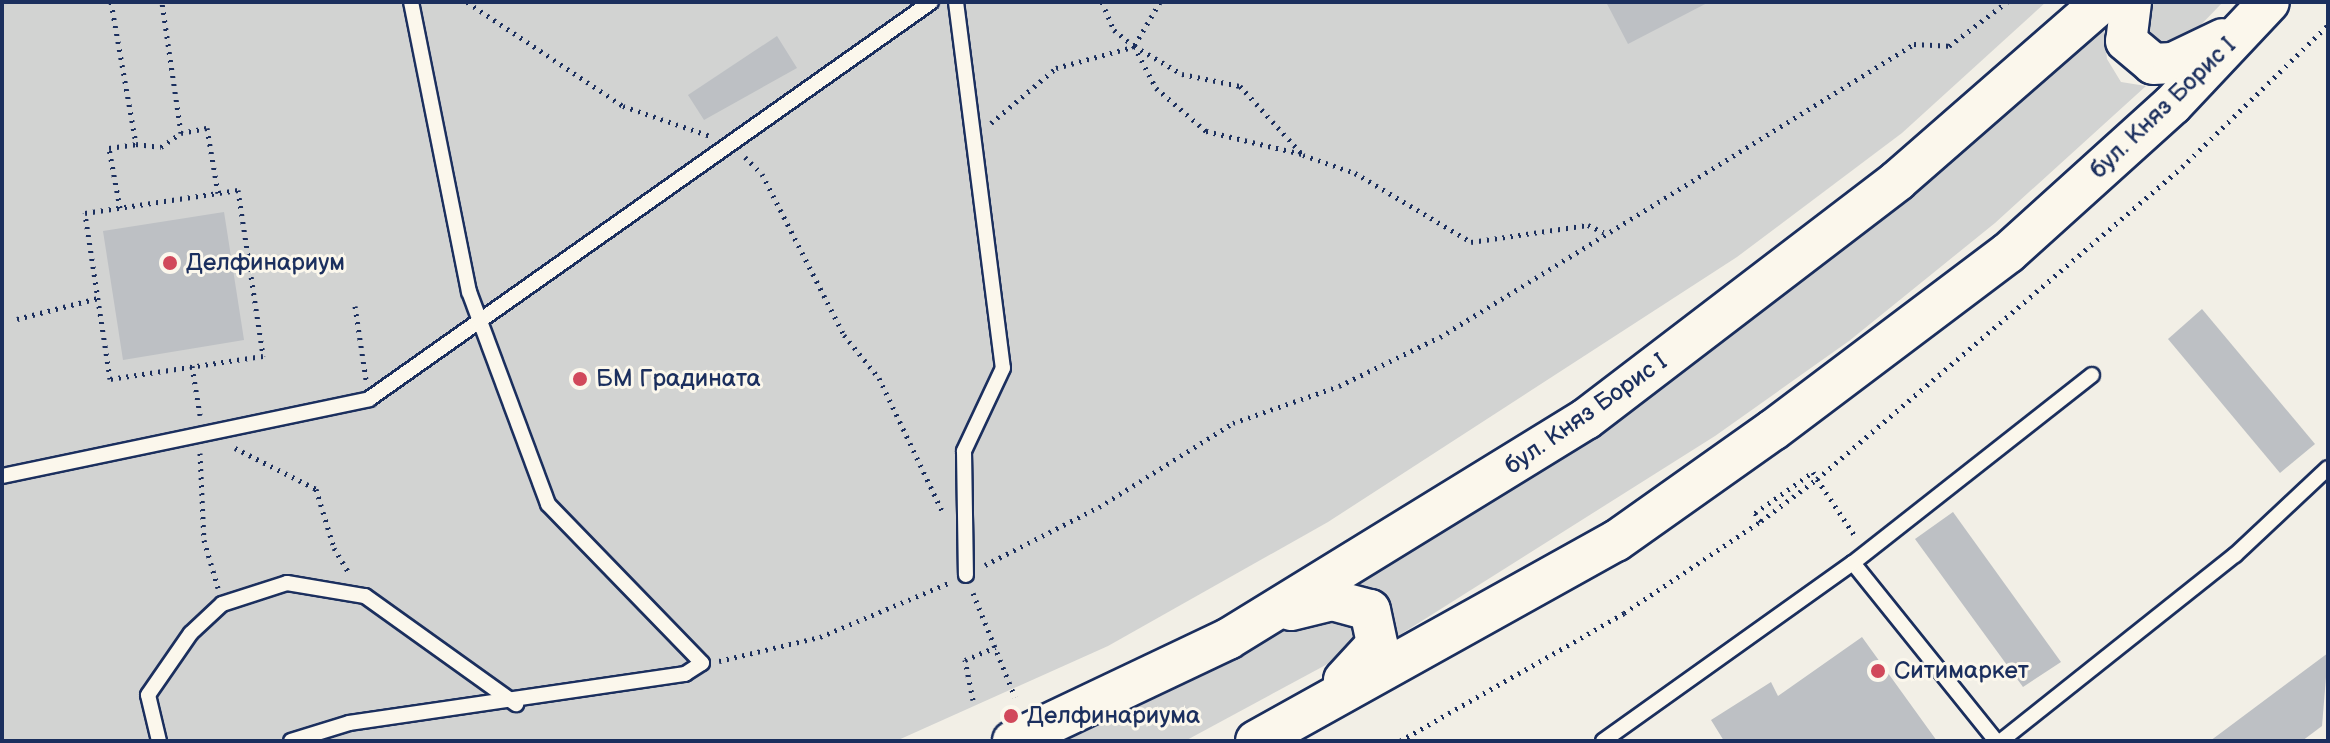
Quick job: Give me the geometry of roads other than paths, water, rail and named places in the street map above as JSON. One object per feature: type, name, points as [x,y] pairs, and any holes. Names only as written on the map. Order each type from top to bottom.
[{"type":"main road","name":"бул. Княз Борис I","points":[[1013,741],[1228,639],[1586,419],[1897,181],[2102,2]]},
{"type":"main road","points":[[2131,2],[2126,41],[2153,64],[2173,63],[2258,15]]},
{"type":"main road","name":"бул. Княз Борис I","points":[[1264,736],[1616,541],[1773,430],[2008,253],[2258,15]]},
{"type":"main road","points":[[1228,639],[1332,600],[1362,605],[1375,620],[1377,644],[1363,666],[1264,736]]},
{"type":"lane","points":[[291,741],[349,723],[516,704],[685,674],[702,663],[548,504],[479,325],[411,2]]},
{"type":"lane","points":[[2,476],[202,431],[369,399],[479,325],[931,2]]},
{"type":"lane","points":[[956,2],[1003,368],[964,451],[966,575]]},
{"type":"lane","points":[[1603,741],[1853,563],[2092,375]]},
{"type":"lane","points":[[1853,563],[1998,741],[2235,555],[2328,468]]},
{"type":"lane","points":[[159,741],[148,695],[222,604],[287,583],[365,596],[516,704]]},
{"type":"place","name":"Делфинариум","points":[[170,263]]},
{"type":"place","name":"БМ Градината","points":[[580,379]]},
{"type":"place","name":"Ситимаркет","points":[[1878,671]]},
{"type":"place","name":"Делфинариума","points":[[1011,716]]}]
